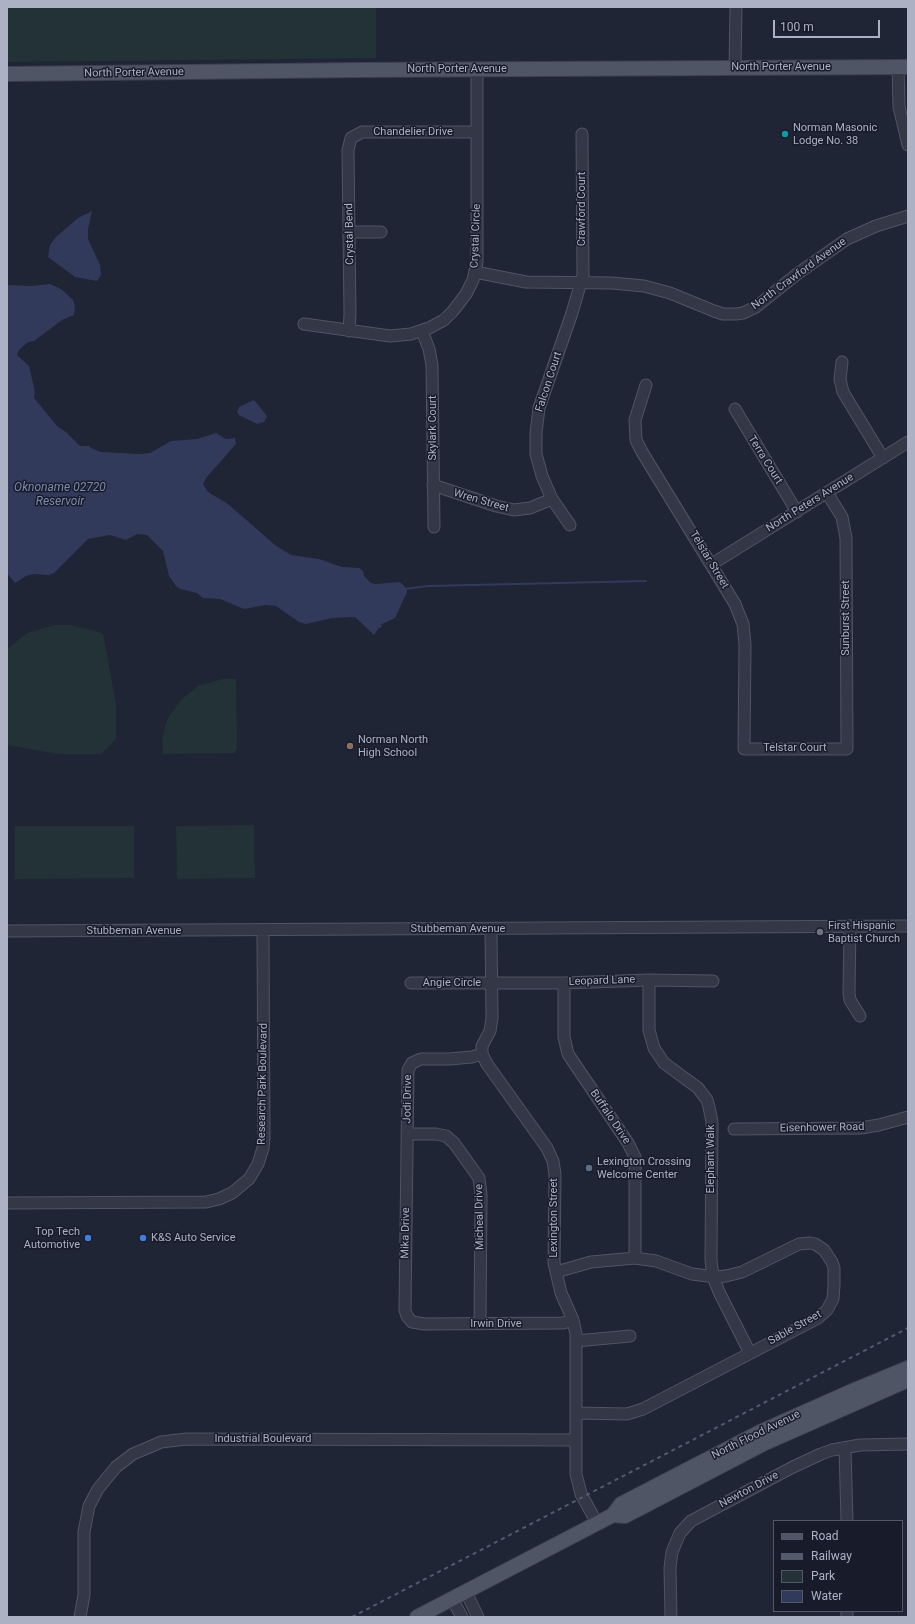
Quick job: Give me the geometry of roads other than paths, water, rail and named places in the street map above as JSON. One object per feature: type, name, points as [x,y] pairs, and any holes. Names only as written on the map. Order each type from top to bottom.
[{"type":"main road","name":"North Porter Avenue","points":[[7,74],[477,69],[903,67]]},
{"type":"main road","name":"North Flood Avenue","points":[[417,1617],[613,1515],[622,1504],[760,1432],[908,1368]]},
{"type":"main road","name":"North Flood Avenue","points":[[613,1515],[625,1516],[765,1443],[908,1380]]},
{"type":"street","points":[[735,67],[736,7]]},
{"type":"street","points":[[903,67],[899,107],[908,145]]},
{"type":"street","name":"Crystal Circle","points":[[304,324],[349,331],[402,336],[422,331],[444,320],[466,294],[478,262],[477,69]]},
{"type":"street","name":"Chandelier Drive","points":[[351,138],[362,132],[477,132]]},
{"type":"street","name":"Crawford Court","points":[[581,282],[583,275],[582,134]]},
{"type":"street","name":"Crystal Bend","points":[[349,331],[350,232],[348,150],[351,138]]},
{"type":"street","name":"North Crawford Avenue","points":[[475,272],[526,282],[612,283],[644,286],[670,293],[719,312],[730,314],[743,313],[756,306],[820,257],[847,239],[876,226],[908,216]]},
{"type":"street","points":[[350,232],[381,232]]},
{"type":"street","name":"Falcon Court","points":[[570,525],[552,499],[542,476],[536,454],[537,422],[543,396],[570,321],[581,282]]},
{"type":"street","name":"Skylark Court","points":[[422,331],[432,365],[434,527]]},
{"type":"street","points":[[842,362],[840,379],[843,392],[883,458]]},
{"type":"street","name":"Telstar Street","points":[[646,385],[635,420],[636,440],[712,564],[741,617],[744,629],[744,749]]},
{"type":"street","name":"Terra Court","points":[[735,409],[797,512]]},
{"type":"street","name":"North Peters Avenue","points":[[712,564],[908,442]]},
{"type":"street","name":"Wren Street","points":[[433,485],[496,506],[514,510],[530,508],[552,499]]},
{"type":"street","name":"Sunburst Street","points":[[828,493],[842,517],[846,538],[847,749]]},
{"type":"street","name":"Telstar Court","points":[[744,749],[847,749]]},
{"type":"street","points":[[850,926],[849,993],[850,1000],[860,1016]]},
{"type":"street","name":"Stubbeman Avenue","points":[[7,931],[908,926]]},
{"type":"street","points":[[482,1054],[482,1046],[491,1026],[492,928]]},
{"type":"street","name":"Research Park Boulevard","points":[[7,1204],[206,1202],[226,1196],[237,1190],[246,1182],[258,1164],[263,1148],[264,1138],[263,930]]},
{"type":"street","name":"Leopard Lane","points":[[492,983],[649,980],[713,981]]},
{"type":"street","name":"Elephant Walk","points":[[649,980],[649,1030],[654,1048],[664,1062],[703,1093],[709,1107],[712,1122],[711,1260],[713,1277],[750,1353]]},
{"type":"street","name":"Buffalo Drive","points":[[564,982],[564,1037],[568,1054],[628,1143],[635,1157],[635,1258]]},
{"type":"street","name":"Angie Circle","points":[[411,984],[492,983]]},
{"type":"street","name":"Jodi Drive","points":[[407,1134],[407,1075],[410,1066],[421,1059],[465,1058],[482,1054]]},
{"type":"street","name":"Lexington Street","points":[[482,1054],[487,1064],[547,1148],[553,1161],[555,1174],[554,1253],[556,1272],[561,1292],[572,1320],[576,1341],[576,1466],[581,1494],[597,1523]]},
{"type":"street","name":"Eisenhower Road","points":[[734,1129],[861,1128],[880,1125],[908,1117]]},
{"type":"street","name":"Mika Drive","points":[[407,1134],[405,1310],[409,1320],[420,1324]]},
{"type":"street","name":"Micheal Drive","points":[[407,1134],[436,1134],[446,1136],[454,1143],[479,1178],[481,1194],[480,1324]]},
{"type":"street","name":"Sable Street","points":[[556,1272],[591,1262],[635,1258],[656,1261],[692,1274],[713,1277],[735,1275],[790,1248],[804,1243],[816,1244],[824,1250],[832,1262],[835,1275],[833,1299],[828,1310],[818,1318],[643,1410],[627,1414],[576,1414]]},
{"type":"street","name":"Irwin Drive","points":[[420,1324],[564,1323],[572,1320]]},
{"type":"street","points":[[576,1341],[630,1336]]},
{"type":"street","name":"Industrial Boulevard","points":[[80,1617],[84,1595],[84,1532],[87,1513],[94,1497],[109,1475],[125,1459],[142,1449],[160,1442],[196,1439],[576,1440]]},
{"type":"street","name":"Newton Drive","points":[[671,1617],[670,1559],[676,1540],[684,1528],[696,1518],[821,1454],[860,1445],[903,1444]]},
{"type":"street","points":[[845,1448],[847,1520]]},
{"type":"street","points":[[466,1592],[478,1617]]},
{"type":"street","points":[[452,1599],[462,1617]]},
{"type":"water","points":[[92,211],[88,229],[88,239],[100,265],[101,275],[97,281],[75,277],[48,257],[50,245],[56,237],[78,218]]},
{"type":"water","name":"Oknoname 02720 Reservoir","points":[[50,284],[61,289],[73,300],[75,306],[74,315],[62,320],[34,341],[28,342],[19,350],[17,355],[29,366],[35,392],[34,398],[58,427],[66,432],[80,446],[89,446],[101,452],[139,454],[150,453],[171,441],[197,439],[216,433],[226,439],[235,438],[236,444],[206,478],[203,484],[208,492],[228,504],[275,545],[291,555],[319,559],[342,567],[359,568],[363,571],[364,576],[371,583],[400,582],[407,589],[407,592],[395,618],[380,625],[383,626],[378,629],[374,635],[355,617],[332,618],[306,624],[299,622],[276,606],[265,605],[244,609],[220,599],[203,598],[197,593],[180,589],[176,586],[169,576],[163,551],[147,535],[137,534],[126,540],[110,535],[88,539],[54,573],[49,575],[34,574],[26,576],[15,583],[7,573],[7,285],[32,286]]},
{"type":"water","points":[[254,400],[267,416],[264,422],[257,424],[239,415],[237,412],[239,407]]},
{"type":"waterway","points":[[405,589],[428,586],[646,581]]},
{"type":"railway","points":[[352,1617],[908,1328]]},
{"type":"place","name":"Norman Masonic Lodge No. 38","points":[[785,134]]},
{"type":"place","name":"Norman North High School","points":[[350,746]]},
{"type":"place","name":"First Hispanic Baptist Church","points":[[820,932]]},
{"type":"place","name":"Lexington Crossing Welcome Center","points":[[589,1168]]},
{"type":"place","name":"Top Tech Automotive","points":[[88,1238]]},
{"type":"place","name":"K&S Auto Service","points":[[143,1238]]}]
